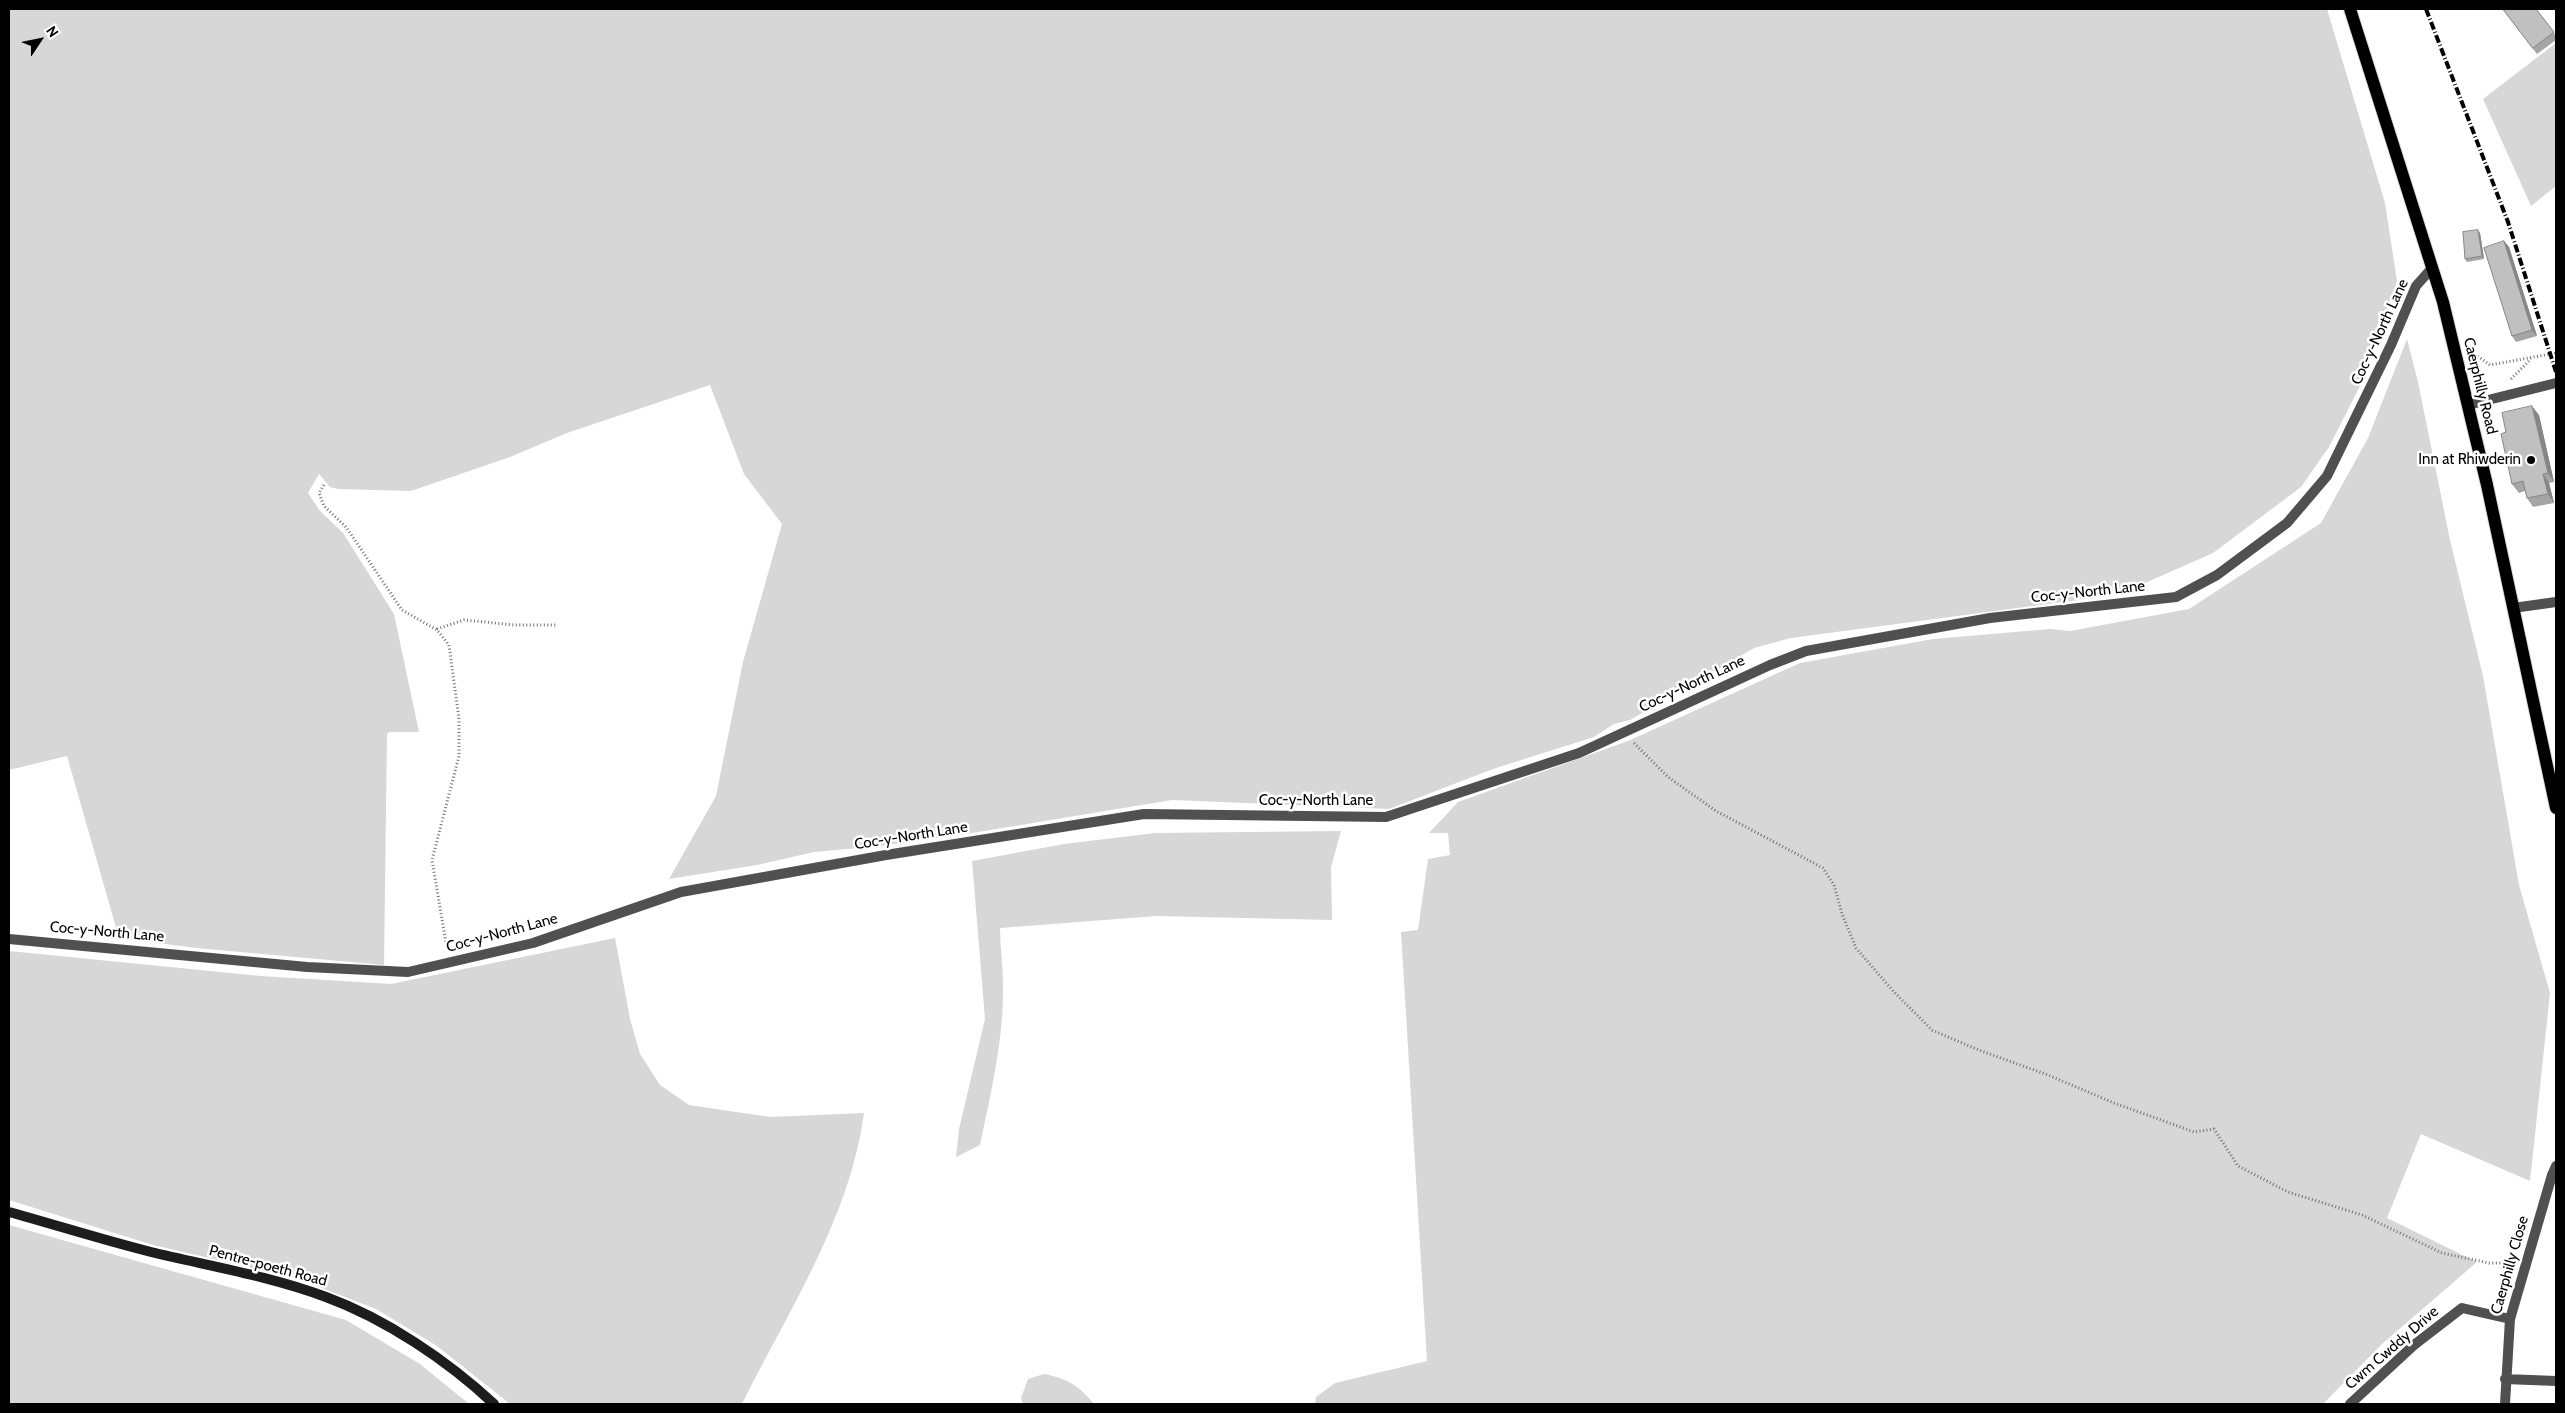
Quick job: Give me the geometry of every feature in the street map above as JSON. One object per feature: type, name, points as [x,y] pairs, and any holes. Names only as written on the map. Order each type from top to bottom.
[{"type":"main road","name":"Caerphilly Road","points":[[2350,9],[2444,302],[2556,808]]},
{"type":"street","name":"Coc-y-North Lane","points":[[9,939],[307,967],[408,972],[533,943],[681,892],[886,855],[1144,814],[1386,817],[1579,752],[1770,665],[1806,651],[1990,618],[2176,597],[2218,575],[2286,523],[2328,476],[2391,345],[2416,286],[2432,268]]},
{"type":"street","points":[[2468,405],[2556,383]]},
{"type":"street","points":[[2513,608],[2556,602]]},
{"type":"street","name":"Caerphilly Close","points":[[2504,1404],[2510,1319],[2556,1166]]},
{"type":"street","name":"Pentre-poeth Road","points":[[9,1212],[148,1251],[266,1279],[327,1297],[397,1331],[470,1381],[494,1404]]},
{"type":"street","name":"Cwm Cwddy Drive","points":[[2350,1404],[2414,1345],[2462,1308],[2510,1319]]},
{"type":"street","points":[[2505,1380],[2556,1380]]},
{"type":"path","points":[[2450,334],[2490,365],[2556,353]]},
{"type":"path","points":[[2511,379],[2532,358]]},
{"type":"path","points":[[324,485],[320,494],[324,506],[346,527],[402,610],[436,630],[448,645],[459,719],[459,756],[432,860],[450,962]]},
{"type":"path","points":[[436,630],[464,620],[515,625],[557,625]]},
{"type":"path","points":[[1624,732],[1668,777],[1716,811],[1823,868],[1834,885],[1856,948],[1894,992],[1932,1030],[2114,1103],[2194,1132],[2214,1129],[2238,1166],[2288,1192],[2362,1215],[2442,1253],[2489,1263],[2526,1262]]},
{"type":"shaded area","points":[[9,9],[2327,9],[2385,203],[2397,281],[2363,380],[2329,447],[2301,487],[2213,553],[2145,583],[2078,600],[1791,638],[1754,648],[1630,720],[1614,724],[1594,737],[1493,769],[1389,809],[1172,800],[966,834],[880,846],[814,852],[757,865],[669,879],[716,796],[743,662],[782,524],[744,474],[710,385],[567,433],[510,457],[411,491],[338,489],[330,487],[319,474],[308,493],[320,511],[343,533],[394,614],[419,732],[389,732],[387,734],[384,965],[196,948],[119,938],[67,756],[9,770]]},
{"type":"shaded area","points":[[2556,43],[2556,186],[2531,206],[2483,99]]},
{"type":"shaded area","points":[[2407,339],[2418,382],[2450,540],[2483,676],[2519,885],[2550,993],[2530,1181],[2421,1134],[2387,1218],[2477,1262],[2382,1344],[2323,1404],[1315,1404],[1316,1397],[1335,1383],[1427,1361],[1401,932],[1418,930],[1428,859],[1450,855],[1448,833],[1429,833],[1458,802],[1628,741],[1800,663],[1933,639],[2050,629],[2070,631],[2189,609],[2321,523],[2368,438]]},
{"type":"shaded area","points":[[1341,831],[1331,867],[1332,920],[1156,916],[1000,928],[1003,1005],[992,1085],[980,1145],[956,1157],[959,1129],[985,1019],[972,861],[1064,844],[1155,833]]},
{"type":"shaded area","points":[[615,938],[630,1019],[640,1054],[660,1085],[689,1105],[770,1117],[864,1113],[857,1152],[846,1190],[831,1227],[797,1299],[742,1404],[510,1404],[437,1346],[376,1309],[296,1278],[153,1245],[9,1200],[9,951],[261,976],[391,984]]},
{"type":"shaded area","points":[[9,1225],[346,1320],[420,1364],[469,1404],[9,1404]]},
{"type":"shaded area","points":[[1044,1374],[1072,1384],[1094,1404],[1023,1404],[1021,1398],[1028,1379]]},
{"type":"building","points":[[2503,9],[2536,9],[2554,32],[2533,48]]},
{"type":"building","points":[[2478,230],[2482,256],[2465,259],[2463,232]]},
{"type":"building","points":[[2504,241],[2532,330],[2512,336],[2484,248]]},
{"type":"building","points":[[2532,406],[2548,473],[2543,474],[2548,494],[2527,498],[2523,481],[2512,484],[2501,434],[2506,432],[2502,413]]},
{"type":"railway","points":[[2426,9],[2508,222],[2556,372]]},
{"type":"place","name":"Inn at Rhiwderin","points":[[2531,460]]}]
